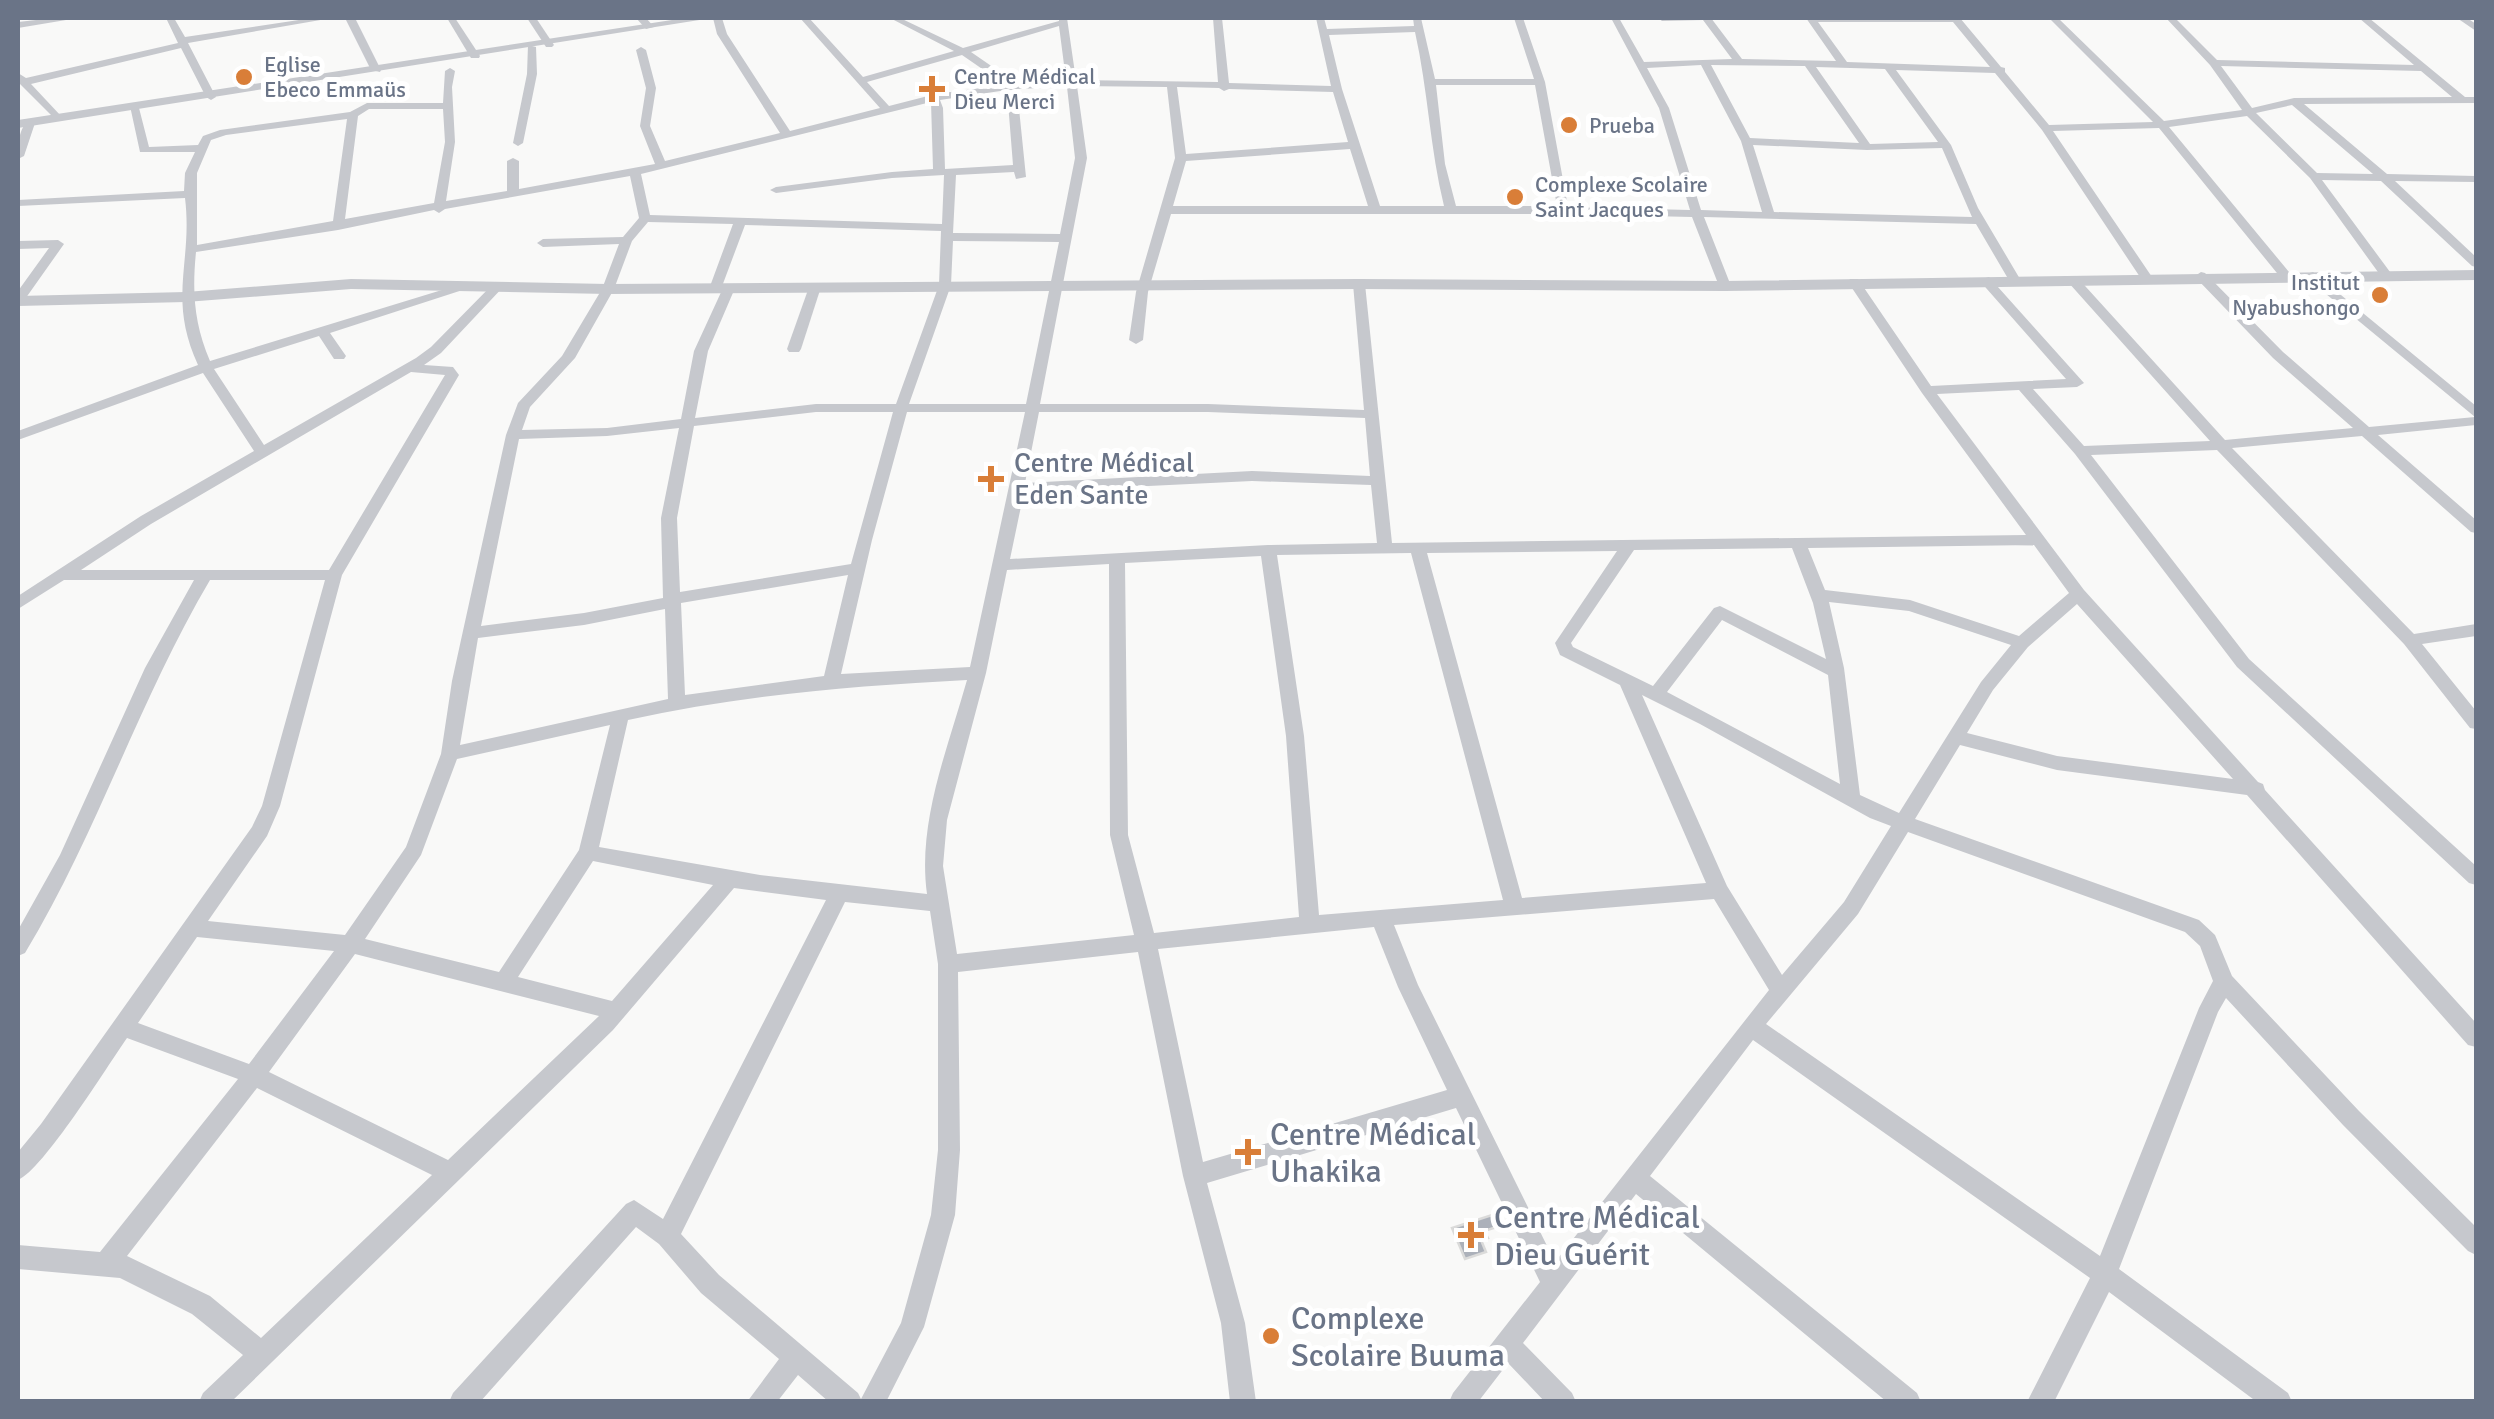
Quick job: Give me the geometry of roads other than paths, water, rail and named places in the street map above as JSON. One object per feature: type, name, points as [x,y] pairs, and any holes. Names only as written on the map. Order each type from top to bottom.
[{"type":"street","points":[[18,24],[73,18]]},
{"type":"street","points":[[170,18],[212,97]]},
{"type":"street","points":[[21,79],[271,22],[328,18]]},
{"type":"street","points":[[350,18],[376,70]]},
{"type":"street","points":[[451,18],[475,56]]},
{"type":"street","points":[[532,18],[549,44]]},
{"type":"street","points":[[18,156],[24,123],[531,47],[645,20],[706,18]]},
{"type":"street","points":[[717,18],[722,34],[788,135]]},
{"type":"street","points":[[804,18],[885,108]]},
{"type":"street","points":[[776,190],[872,176],[944,172],[1019,174],[1012,85],[962,50],[894,18]]},
{"type":"street","points":[[1218,18],[1224,88]]},
{"type":"street","points":[[1320,18],[1374,210]]},
{"type":"street","points":[[1518,18],[1540,82],[1563,210]]},
{"type":"street","points":[[1615,18],[1643,65],[1672,128],[1696,215],[1726,286]]},
{"type":"street","points":[[1662,18],[1703,18],[1738,60]]},
{"type":"street","points":[[1810,18],[1955,18],[2046,128],[2146,277]]},
{"type":"street","points":[[1810,18],[1844,65]]},
{"type":"street","points":[[2053,18],[2162,125],[2285,276]]},
{"type":"street","points":[[2170,18],[2214,64],[2248,112],[2314,176],[2387,276]]},
{"type":"street","points":[[2364,18],[2462,100]]},
{"type":"street","points":[[2462,18],[2476,28]]},
{"type":"street","points":[[860,81],[1064,20],[1081,158],[1017,488],[977,673],[938,820],[933,866],[935,903],[948,964],[949,1150],[943,1215],[912,1327],[872,1402]]},
{"type":"street","points":[[1324,32],[1419,23],[1431,82],[1438,164],[1451,210]]},
{"type":"street","points":[[518,143],[532,74],[531,47]]},
{"type":"street","points":[[640,50],[651,88],[645,126],[661,166]]},
{"type":"street","points":[[1643,65],[1738,60],[1890,70],[2001,70]]},
{"type":"street","points":[[1704,61],[1746,141],[1769,216]]},
{"type":"street","points":[[1808,62],[1867,147]]},
{"type":"street","points":[[2214,64],[2423,68]]},
{"type":"street","points":[[1890,70],[1946,145],[1978,221],[2014,279]]},
{"type":"street","points":[[440,209],[450,142],[450,71]]},
{"type":"street","points":[[21,79],[58,118]]},
{"type":"street","points":[[1431,82],[1540,82]]},
{"type":"street","points":[[192,249],[440,209],[634,172],[933,95],[1012,85],[1070,84],[1337,89]]},
{"type":"street","points":[[1136,340],[1144,284],[1181,158],[1172,85]]},
{"type":"street","points":[[831,681],[857,568],[902,408],[945,285],[944,172],[938,108],[933,95]]},
{"type":"street","points":[[2046,128],[2162,125],[2294,101],[2476,100]]},
{"type":"street","points":[[2294,101],[2386,178],[2476,263]]},
{"type":"street","points":[[263,454],[205,367],[186,297],[195,221],[190,173],[207,138],[224,132],[353,115],[367,106],[450,106]]},
{"type":"street","points":[[134,108],[144,150],[202,148]]},
{"type":"street","points":[[338,226],[353,115]]},
{"type":"street","points":[[1746,141],[1867,147],[1946,145]]},
{"type":"street","points":[[1181,158],[1356,145]]},
{"type":"street","points":[[513,162],[513,195]]},
{"type":"street","points":[[634,172],[645,218]]},
{"type":"street","points":[[2314,176],[2476,179]]},
{"type":"street","points":[[18,203],[190,194]]},
{"type":"street","points":[[1167,210],[1563,210],[1978,221]]},
{"type":"street","points":[[645,218],[1065,238]]},
{"type":"street","points":[[106,1263],[351,944],[414,850],[450,754],[512,435],[523,406],[568,358],[608,289],[626,240],[645,218]]},
{"type":"street","points":[[677,702],[669,518],[701,351],[740,221]]},
{"type":"street","points":[[544,243],[626,240]]},
{"type":"street","points":[[18,246],[58,244],[18,300]]},
{"type":"street","points":[[18,300],[186,297],[351,284],[608,289],[1144,284],[1726,286],[2201,276],[2476,275]]},
{"type":"street","points":[[2201,276],[2278,356],[2476,528]]},
{"type":"street","points":[[2309,276],[2475,412]]},
{"type":"street","points":[[2072,279],[2220,445],[2410,640],[2476,722]]},
{"type":"street","points":[[1928,390],[2078,381],[1985,280]]},
{"type":"street","points":[[1854,282],[2078,594],[2476,1038]]},
{"type":"street","points":[[1358,284],[1385,549]]},
{"type":"street","points":[[18,436],[205,367],[472,285]]},
{"type":"street","points":[[18,604],[146,520],[409,368],[436,350],[498,286]]},
{"type":"street","points":[[794,349],[815,287]]},
{"type":"street","points":[[322,330],[339,356]]},
{"type":"street","points":[[18,1168],[49,1132],[260,831],[271,806],[334,575],[452,375],[448,370],[409,368]]},
{"type":"street","points":[[2022,384],[2080,451],[2244,662],[2476,878]]},
{"type":"street","points":[[512,435],[686,424],[787,410],[1371,414]]},
{"type":"street","points":[[2080,451],[2220,445],[2364,431],[2475,412]]},
{"type":"street","points":[[1017,488],[1252,476],[1378,481]]},
{"type":"street","points":[[999,565],[1268,550],[2040,540]]},
{"type":"street","points":[[1797,542],[1829,626],[1851,799]]},
{"type":"street","points":[[1630,544],[1563,643],[1566,651],[1656,694],[1877,813],[2192,926],[2208,940],[2224,982],[2351,1118],[2476,1242]]},
{"type":"street","points":[[1268,550],[1296,720],[1307,848],[1308,924]]},
{"type":"street","points":[[1418,550],[1516,908]]},
{"type":"street","points":[[1117,557],[1118,835],[1146,941],[1194,1176],[1234,1322],[1243,1402]]},
{"type":"street","points":[[472,633],[584,619],[857,568]]},
{"type":"street","points":[[61,575],[334,575]]},
{"type":"street","points":[[18,947],[44,907],[78,840],[143,684],[171,628],[204,577]]},
{"type":"street","points":[[1462,1402],[1751,1026],[1851,908],[1987,686],[2022,643],[2078,594]]},
{"type":"street","points":[[1819,595],[1910,606],[2022,643]]},
{"type":"street","points":[[1656,694],[1720,612],[1836,672]]},
{"type":"street","points":[[2410,640],[2476,630]]},
{"type":"street","points":[[450,754],[677,702],[831,681],[977,673]]},
{"type":"street","points":[[1627,681],[1719,890],[1780,990]]},
{"type":"street","points":[[503,983],[588,852],[622,714]]},
{"type":"street","points":[[1957,737],[2056,763],[2256,789]]},
{"type":"street","points":[[588,852],[655,868],[935,903]]},
{"type":"street","points":[[212,1402],[616,1011],[730,878]]},
{"type":"street","points":[[948,964],[1308,924],[1719,890]]},
{"type":"street","points":[[666,1236],[839,894]]},
{"type":"street","points":[[1381,919],[1408,987],[1554,1285]]},
{"type":"street","points":[[195,928],[351,944],[616,1011]]},
{"type":"street","points":[[2040,1402],[2106,1274],[2209,1008],[2224,982]]},
{"type":"street","points":[[1751,1026],[2106,1274],[2279,1402]]},
{"type":"street","points":[[124,1027],[253,1074],[449,1172]]},
{"type":"street","points":[[1194,1176],[1460,1097]]},
{"type":"street","points":[[1634,1178],[1908,1402]]},
{"type":"street","points":[[462,1402],[628,1215],[638,1212],[710,1284],[849,1402]]},
{"type":"street","points":[[18,1257],[122,1266],[200,1306],[262,1354]]},
{"type":"street","points":[[1507,1344],[1562,1402]]},
{"type":"street","points":[[760,1402],[796,1357]]},
{"type":"place","name":"Eglise Ebeco Emmaüs","points":[[244,77]]},
{"type":"place","name":"Centre Médical Dieu Merci","points":[[932,89]]},
{"type":"place","name":"Prueba","points":[[1569,125]]},
{"type":"place","name":"Complexe Scolaire Saint Jacques","points":[[1515,197]]},
{"type":"place","name":"Institut Nyabushongo","points":[[2380,295]]},
{"type":"place","name":"Centre Médical Eden Sante","points":[[991,479]]},
{"type":"place","name":"Centre Médical Uhakika","points":[[1248,1152]]},
{"type":"place","name":"Centre Médical Dieu Guérit","points":[[1471,1235]]},
{"type":"place","name":"Complexe Scolaire Buuma","points":[[1271,1336]]}]
